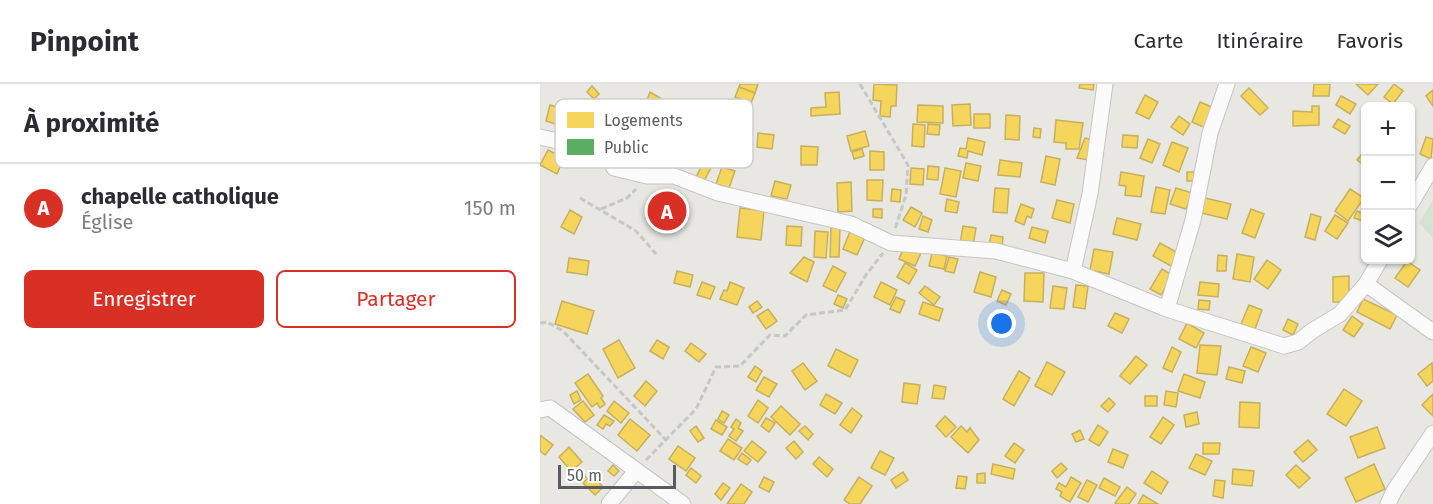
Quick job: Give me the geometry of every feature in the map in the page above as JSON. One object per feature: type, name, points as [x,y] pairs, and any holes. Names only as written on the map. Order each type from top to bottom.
[{"type":"street","points":[[1073,271],[1090,194],[1105,84]]},
{"type":"street","points":[[1167,309],[1193,220],[1210,133],[1227,84]]},
{"type":"street","points":[[540,137],[555,140]]},
{"type":"street","points":[[1415,197],[1433,166]]},
{"type":"street","points":[[614,168],[647,176],[674,176],[718,193],[757,200],[851,224],[891,243],[996,251],[1073,271],[1167,309],[1284,346],[1298,342],[1340,314],[1366,284],[1378,264]]},
{"type":"street","points":[[1366,284],[1433,332]]},
{"type":"street","points":[[540,410],[550,408],[683,504]]},
{"type":"street","points":[[1388,504],[1394,491],[1433,433]]},
{"type":"street","points":[[609,504],[636,471]]},
{"type":"path","points":[[636,471],[696,409],[716,367],[740,366],[770,335],[785,336],[806,315],[845,310],[866,275],[891,243],[906,195],[908,165],[860,84]]},
{"type":"path","points":[[600,210],[627,198],[647,176]]},
{"type":"path","points":[[580,198],[636,231],[656,254]]},
{"type":"path","points":[[540,322],[548,322],[563,330],[666,440]]},
{"type":"green space","points":[[1433,200],[1433,238],[1419,223]]},
{"type":"building: Logements","points":[[740,84],[758,84],[755,93],[739,87]]},
{"type":"building: Logements","points":[[874,84],[897,85],[896,106],[891,106],[890,117],[880,116],[881,101],[873,100]]},
{"type":"building: Logements","points":[[1080,84],[1094,84],[1093,90],[1079,88]]},
{"type":"building: Logements","points":[[1314,84],[1330,84],[1329,96],[1313,96]]},
{"type":"building: Logements","points":[[1356,84],[1378,84],[1368,95]]},
{"type":"building: Logements","points":[[1394,84],[1403,91],[1395,102],[1384,97]]},
{"type":"building: Logements","points":[[592,86],[599,94],[594,99],[587,92]]},
{"type":"building: Logements","points":[[739,87],[755,93],[753,99],[735,97]]},
{"type":"building: Logements","points":[[1249,88],[1268,108],[1260,115],[1241,96]]},
{"type":"building: Logements","points":[[1433,90],[1433,106],[1426,96]]},
{"type":"building: Logements","points":[[650,92],[662,99],[647,99]]},
{"type":"building: Logements","points":[[839,92],[840,114],[811,116],[811,108],[826,107],[825,93]]},
{"type":"building: Logements","points":[[1145,95],[1158,102],[1149,119],[1136,113]]},
{"type":"building: Logements","points":[[1341,96],[1356,104],[1350,114],[1336,105]]},
{"type":"building: Logements","points":[[1200,102],[1214,108],[1206,128],[1192,122]]},
{"type":"building: Logements","points":[[970,104],[971,125],[953,126],[952,105]]},
{"type":"building: Logements","points":[[550,105],[555,106],[555,124],[546,121]]},
{"type":"building: Logements","points":[[918,105],[943,106],[943,123],[917,122]]},
{"type":"building: Logements","points":[[1312,106],[1319,106],[1319,125],[1293,126],[1293,111],[1312,112]]},
{"type":"building: Logements","points":[[974,114],[990,114],[990,128],[974,128]]},
{"type":"building: Logements","points":[[1006,115],[1020,116],[1019,140],[1005,139]]},
{"type":"building: Logements","points":[[1179,116],[1190,124],[1183,135],[1171,127]]},
{"type":"building: Logements","points":[[1338,119],[1350,126],[1345,134],[1333,127]]},
{"type":"building: Logements","points":[[1056,120],[1083,123],[1079,149],[1066,149],[1066,143],[1054,142]]},
{"type":"building: Logements","points":[[913,124],[925,125],[924,147],[912,146]]},
{"type":"building: Logements","points":[[928,124],[940,125],[939,135],[927,134]]},
{"type":"building: Logements","points":[[1034,128],[1041,129],[1040,138],[1033,137]]},
{"type":"building: Logements","points":[[865,131],[869,146],[851,151],[847,136]]},
{"type":"building: Logements","points":[[758,133],[774,135],[772,149],[757,147]]},
{"type":"building: Logements","points":[[1123,135],[1138,136],[1137,148],[1122,147]]},
{"type":"building: Logements","points":[[1426,137],[1433,139],[1431,159],[1420,154]]},
{"type":"building: Logements","points":[[968,138],[985,142],[982,155],[968,151],[967,158],[958,156],[960,148],[966,149]]},
{"type":"building: Logements","points":[[1085,138],[1097,141],[1093,161],[1077,158]]},
{"type":"building: Logements","points":[[1148,139],[1160,144],[1152,163],[1140,158]]},
{"type":"building: Logements","points":[[1172,142],[1188,148],[1179,172],[1163,165]]},
{"type":"building: Logements","points":[[801,146],[818,147],[817,165],[801,165]]},
{"type":"building: Logements","points":[[862,149],[864,156],[854,159],[852,152]]},
{"type":"building: Logements","points":[[548,150],[555,154],[555,168],[560,168],[557,174],[540,165]]},
{"type":"building: Logements","points":[[870,151],[884,152],[884,170],[870,170]]},
{"type":"building: Logements","points":[[1046,156],[1060,159],[1055,185],[1041,182]]},
{"type":"building: Logements","points":[[1000,160],[1022,163],[1020,177],[998,175]]},
{"type":"building: Logements","points":[[966,163],[981,166],[978,181],[963,178]]},
{"type":"building: Logements","points":[[928,166],[939,167],[938,180],[927,179]]},
{"type":"building: Logements","points":[[701,168],[711,168],[703,183],[695,179]]},
{"type":"building: Logements","points":[[722,168],[735,171],[729,188],[716,184]]},
{"type":"building: Logements","points":[[911,168],[924,169],[923,185],[910,184]]},
{"type":"building: Logements","points":[[945,168],[961,171],[956,197],[940,194]]},
{"type":"building: Logements","points":[[1121,172],[1144,176],[1141,197],[1125,195],[1126,186],[1119,185]]},
{"type":"building: Logements","points":[[1187,172],[1196,172],[1196,181],[1187,181]]},
{"type":"building: Logements","points":[[867,180],[883,180],[882,201],[867,200]]},
{"type":"building: Logements","points":[[775,181],[791,185],[787,199],[771,196]]},
{"type":"building: Logements","points":[[851,182],[852,211],[838,212],[837,183]]},
{"type":"building: Logements","points":[[1156,187],[1170,190],[1165,214],[1151,212]]},
{"type":"building: Logements","points":[[995,188],[1009,189],[1007,213],[993,212]]},
{"type":"building: Logements","points":[[1176,188],[1192,193],[1186,209],[1170,204]]},
{"type":"building: Logements","points":[[892,189],[901,190],[900,202],[891,201]]},
{"type":"building: Logements","points":[[1350,189],[1361,196],[1361,202],[1348,221],[1335,211]]},
{"type":"building: Logements","points":[[1205,198],[1231,204],[1227,219],[1201,213]]},
{"type":"building: Logements","points":[[947,199],[959,202],[957,213],[945,211]]},
{"type":"building: Logements","points":[[1057,200],[1074,204],[1070,223],[1052,218]]},
{"type":"building: Logements","points":[[1021,204],[1034,209],[1031,218],[1027,216],[1024,225],[1015,221]]},
{"type":"building: Logements","points":[[911,207],[922,213],[915,227],[903,220]]},
{"type":"building: Logements","points":[[740,208],[764,211],[761,240],[737,237]]},
{"type":"building: Logements","points":[[873,209],[882,209],[882,218],[873,217]]},
{"type":"building: Logements","points":[[1251,209],[1264,214],[1255,238],[1242,233]]},
{"type":"building: Logements","points":[[570,210],[582,217],[574,234],[561,227]]},
{"type":"building: Logements","points":[[1357,211],[1361,213],[1361,220],[1354,218]]},
{"type":"building: Logements","points":[[1311,214],[1321,217],[1315,240],[1305,237]]},
{"type":"building: Logements","points":[[1335,215],[1348,223],[1337,239],[1325,231]]},
{"type":"building: Logements","points":[[923,216],[932,220],[928,232],[919,229]]},
{"type":"building: Logements","points":[[1117,218],[1141,224],[1137,240],[1113,234]]},
{"type":"building: Logements","points":[[787,226],[802,227],[801,246],[786,245]]},
{"type":"building: Logements","points":[[831,226],[840,227],[839,257],[830,257]]},
{"type":"building: Logements","points":[[963,226],[976,228],[973,246],[960,244]]},
{"type":"building: Logements","points":[[1032,227],[1048,231],[1045,243],[1029,238]]},
{"type":"building: Logements","points":[[851,229],[866,235],[857,255],[843,249]]},
{"type":"building: Logements","points":[[815,231],[828,232],[826,258],[814,257]]},
{"type":"building: Logements","points":[[991,235],[1003,237],[1002,247],[989,245]]},
{"type":"building: Logements","points":[[1160,243],[1178,253],[1171,266],[1153,256]]},
{"type":"building: Logements","points":[[904,247],[921,253],[915,266],[899,259]]},
{"type":"building: Logements","points":[[1094,249],[1113,252],[1109,274],[1090,270]]},
{"type":"building: Logements","points":[[932,253],[947,256],[944,269],[929,266]]},
{"type":"building: Logements","points":[[1237,254],[1254,257],[1250,282],[1233,279]]},
{"type":"building: Logements","points":[[1218,255],[1227,256],[1226,271],[1217,271]]},
{"type":"building: Logements","points":[[804,257],[814,262],[807,282],[790,273]]},
{"type":"building: Logements","points":[[949,257],[958,259],[954,273],[945,271]]},
{"type":"building: Logements","points":[[569,258],[589,261],[587,275],[567,272]]},
{"type":"building: Logements","points":[[1267,260],[1281,270],[1268,289],[1254,279]]},
{"type":"building: Logements","points":[[905,263],[917,270],[909,284],[897,277]]},
{"type":"building: Logements","points":[[1405,264],[1411,264],[1420,270],[1408,287],[1395,278]]},
{"type":"building: Logements","points":[[833,266],[846,273],[836,292],[823,286]]},
{"type":"building: Logements","points":[[1162,269],[1172,275],[1161,295],[1150,289]]},
{"type":"building: Logements","points":[[677,271],[693,275],[690,287],[674,283]]},
{"type":"building: Logements","points":[[980,272],[996,277],[991,297],[974,292]]},
{"type":"building: Logements","points":[[1025,273],[1044,273],[1043,302],[1024,301]]},
{"type":"building: Logements","points":[[1349,276],[1349,302],[1333,302],[1333,277]]},
{"type":"building: Logements","points":[[702,282],[715,287],[710,299],[697,295]]},
{"type":"building: Logements","points":[[730,282],[744,288],[737,305],[720,299],[724,290],[727,291]]},
{"type":"building: Logements","points":[[881,282],[897,290],[890,305],[874,297]]},
{"type":"building: Logements","points":[[1200,282],[1219,284],[1218,297],[1198,295]]},
{"type":"building: Logements","points":[[1076,285],[1088,286],[1085,309],[1073,307]]},
{"type":"building: Logements","points":[[925,286],[940,297],[934,305],[919,293]]},
{"type":"building: Logements","points":[[1053,286],[1067,288],[1064,309],[1050,308]]},
{"type":"building: Logements","points":[[1002,290],[1011,294],[1006,305],[997,301]]},
{"type":"building: Logements","points":[[838,295],[847,299],[843,308],[834,304]]},
{"type":"building: Logements","points":[[896,297],[905,301],[900,313],[890,309]]},
{"type":"building: Logements","points":[[1363,299],[1397,315],[1390,329],[1357,312]]},
{"type":"building: Logements","points":[[1199,300],[1210,301],[1209,310],[1198,309]]},
{"type":"building: Logements","points":[[562,301],[594,311],[587,334],[555,324]]},
{"type":"building: Logements","points":[[757,301],[762,307],[753,313],[749,307]]},
{"type":"building: Logements","points":[[923,302],[943,309],[939,321],[919,314]]},
{"type":"building: Logements","points":[[1249,305],[1262,310],[1255,329],[1241,324]]},
{"type":"building: Logements","points":[[768,309],[777,321],[766,329],[757,316]]},
{"type":"building: Logements","points":[[1115,313],[1129,319],[1122,333],[1108,326]]},
{"type":"building: Logements","points":[[1352,316],[1363,324],[1354,337],[1343,330]]},
{"type":"building: Logements","points":[[1288,319],[1298,324],[1293,335],[1283,330]]},
{"type":"building: Logements","points":[[1187,323],[1204,333],[1196,348],[1179,339]]},
{"type":"building: Logements","points":[[619,340],[635,368],[618,378],[603,349]]},
{"type":"building: Logements","points":[[657,340],[669,347],[663,359],[650,351]]},
{"type":"building: Logements","points":[[691,343],[706,354],[699,362],[685,351]]},
{"type":"building: Logements","points":[[1200,345],[1221,346],[1217,375],[1197,373]]},
{"type":"building: Logements","points":[[1172,347],[1181,352],[1172,372],[1163,368]]},
{"type":"building: Logements","points":[[1251,347],[1266,353],[1258,372],[1243,366]]},
{"type":"building: Logements","points":[[836,349],[858,360],[850,377],[828,366]]},
{"type":"building: Logements","points":[[1136,356],[1147,365],[1130,384],[1120,376]]},
{"type":"building: Logements","points":[[1047,362],[1065,372],[1052,395],[1035,386]]},
{"type":"building: Logements","points":[[803,363],[817,381],[805,390],[792,371]]},
{"type":"building: Logements","points":[[1432,363],[1433,381],[1427,386],[1418,374]]},
{"type":"building: Logements","points":[[755,366],[762,371],[756,382],[748,377]]},
{"type":"building: Logements","points":[[1229,367],[1245,371],[1242,383],[1226,379]]},
{"type":"building: Logements","points":[[1019,371],[1030,378],[1014,406],[1003,399]]},
{"type":"building: Logements","points":[[588,374],[603,396],[601,398],[605,404],[600,408],[597,403],[592,407],[575,383]]},
{"type":"building: Logements","points":[[1184,374],[1205,382],[1200,398],[1178,391]]},
{"type":"building: Logements","points":[[764,377],[777,384],[769,397],[756,390]]},
{"type":"building: Logements","points":[[646,381],[657,391],[645,406],[634,396]]},
{"type":"building: Logements","points":[[904,383],[920,385],[917,404],[902,402]]},
{"type":"building: Logements","points":[[934,385],[946,387],[944,399],[932,398]]},
{"type":"building: Logements","points":[[1344,389],[1362,401],[1346,426],[1327,414]]},
{"type":"building: Logements","points":[[577,391],[581,400],[574,404],[570,395]]},
{"type":"building: Logements","points":[[1166,391],[1178,393],[1176,407],[1164,405]]},
{"type":"building: Logements","points":[[826,394],[842,403],[835,414],[820,405]]},
{"type":"building: Logements","points":[[1433,394],[1433,416],[1422,405]]},
{"type":"building: Logements","points":[[1145,396],[1157,396],[1157,406],[1145,406]]},
{"type":"building: Logements","points":[[1109,398],[1115,404],[1108,412],[1101,406]]},
{"type":"building: Logements","points":[[758,400],[768,408],[758,423],[748,416]]},
{"type":"building: Logements","points":[[583,401],[594,415],[585,422],[573,409]]},
{"type":"building: Logements","points":[[614,401],[629,413],[621,423],[607,411]]},
{"type":"building: Logements","points":[[1240,402],[1260,403],[1259,428],[1239,427]]},
{"type":"building: Logements","points":[[781,406],[800,424],[790,435],[771,417]]},
{"type":"building: Logements","points":[[852,408],[862,416],[851,433],[840,425]]},
{"type":"building: Logements","points":[[722,411],[729,415],[724,423],[718,419]]},
{"type":"building: Logements","points":[[1197,412],[1199,424],[1186,427],[1184,415]]},
{"type":"building: Logements","points":[[604,415],[614,421],[610,426],[606,424],[603,429],[597,425]]},
{"type":"building: Logements","points":[[945,416],[956,427],[946,437],[936,426]]},
{"type":"building: Logements","points":[[1163,417],[1174,425],[1161,444],[1150,437]]},
{"type":"building: Logements","points":[[766,418],[775,423],[769,432],[761,426]]},
{"type":"building: Logements","points":[[630,419],[650,435],[637,451],[618,435]]},
{"type":"building: Logements","points":[[736,419],[741,423],[738,428],[743,431],[736,441],[729,436],[734,429],[731,427]]},
{"type":"building: Logements","points":[[716,420],[727,427],[722,435],[711,429]]},
{"type":"building: Logements","points":[[1098,425],[1108,432],[1099,446],[1089,440]]},
{"type":"building: Logements","points":[[696,426],[704,438],[698,442],[690,431]]},
{"type":"building: Logements","points":[[805,426],[813,434],[808,440],[799,431]]},
{"type":"building: Logements","points":[[961,426],[967,432],[970,428],[979,440],[968,453],[951,437]]},
{"type":"building: Logements","points":[[1377,427],[1385,448],[1358,458],[1350,437]]},
{"type":"building: Logements","points":[[1080,430],[1084,439],[1076,442],[1072,434]]},
{"type":"building: Logements","points":[[540,435],[553,445],[545,455],[540,451]]},
{"type":"building: Logements","points":[[728,439],[742,448],[734,460],[720,451]]},
{"type":"building: Logements","points":[[1308,440],[1317,450],[1303,462],[1294,452]]},
{"type":"building: Logements","points":[[752,441],[766,452],[758,462],[744,451]]},
{"type":"building: Logements","points":[[794,441],[803,452],[796,459],[786,448]]},
{"type":"building: Logements","points":[[1014,443],[1024,450],[1015,463],[1005,456]]},
{"type":"building: Logements","points":[[1203,443],[1220,443],[1219,454],[1203,454]]},
{"type":"building: Logements","points":[[678,446],[695,458],[686,471],[669,459]]},
{"type":"building: Logements","points":[[569,447],[582,462],[571,471],[559,457]]},
{"type":"building: Logements","points":[[1113,449],[1128,455],[1123,468],[1108,462]]},
{"type":"building: Logements","points":[[880,451],[894,458],[885,475],[871,468]]},
{"type":"building: Logements","points":[[742,453],[751,460],[747,465],[738,459]]},
{"type":"building: Logements","points":[[1196,454],[1212,461],[1205,475],[1189,468]]},
{"type":"building: Logements","points":[[819,457],[833,469],[827,477],[813,464]]},
{"type":"building: Logements","points":[[1061,463],[1067,469],[1057,478],[1052,471]]},
{"type":"building: Logements","points":[[993,464],[1015,469],[1013,479],[991,474]]},
{"type":"building: Logements","points":[[1374,464],[1385,489],[1356,502],[1345,478]]},
{"type":"building: Logements","points":[[613,465],[619,471],[614,476],[608,471]]},
{"type":"building: Logements","points":[[1296,465],[1310,478],[1299,488],[1286,475]]},
{"type":"building: Logements","points":[[691,468],[701,476],[696,483],[686,475]]},
{"type":"building: Logements","points":[[580,469],[586,477],[580,482],[574,475]]},
{"type":"building: Logements","points":[[1233,469],[1254,471],[1252,486],[1232,484]]},
{"type":"building: Logements","points":[[1152,471],[1168,482],[1161,494],[1144,483]]},
{"type":"building: Logements","points":[[903,472],[908,480],[896,488],[891,480]]},
{"type":"building: Logements","points":[[985,473],[985,483],[977,483],[977,474]]},
{"type":"building: Logements","points":[[592,474],[603,487],[595,495],[583,483]]},
{"type":"building: Logements","points":[[958,476],[967,477],[965,489],[956,488]]},
{"type":"building: Logements","points":[[764,477],[774,482],[769,492],[759,487]]},
{"type":"building: Logements","points":[[859,477],[872,486],[860,504],[850,504],[844,500]]},
{"type":"building: Logements","points":[[1071,477],[1081,483],[1070,502],[1060,496],[1062,492],[1056,489],[1059,483],[1066,487]]},
{"type":"building: Logements","points":[[1104,478],[1120,487],[1115,496],[1099,488]]},
{"type":"building: Logements","points":[[1087,480],[1097,485],[1088,502],[1078,497]]},
{"type":"building: Logements","points":[[1215,480],[1225,481],[1223,498],[1213,496]]},
{"type":"building: Logements","points":[[723,483],[730,488],[721,500],[715,494]]},
{"type":"building: Logements","points":[[741,484],[752,492],[744,504],[727,504]]},
{"type":"building: Logements","points":[[1127,487],[1136,494],[1129,504],[1116,504],[1115,503]]},
{"type":"building: Logements","points":[[1143,495],[1158,504],[1138,504]]},
{"type":"building: Public","points":[[655,197],[677,214],[669,224],[647,208]]},
{"type":"place","name":"chapelle catholique","points":[[667,211]]}]
